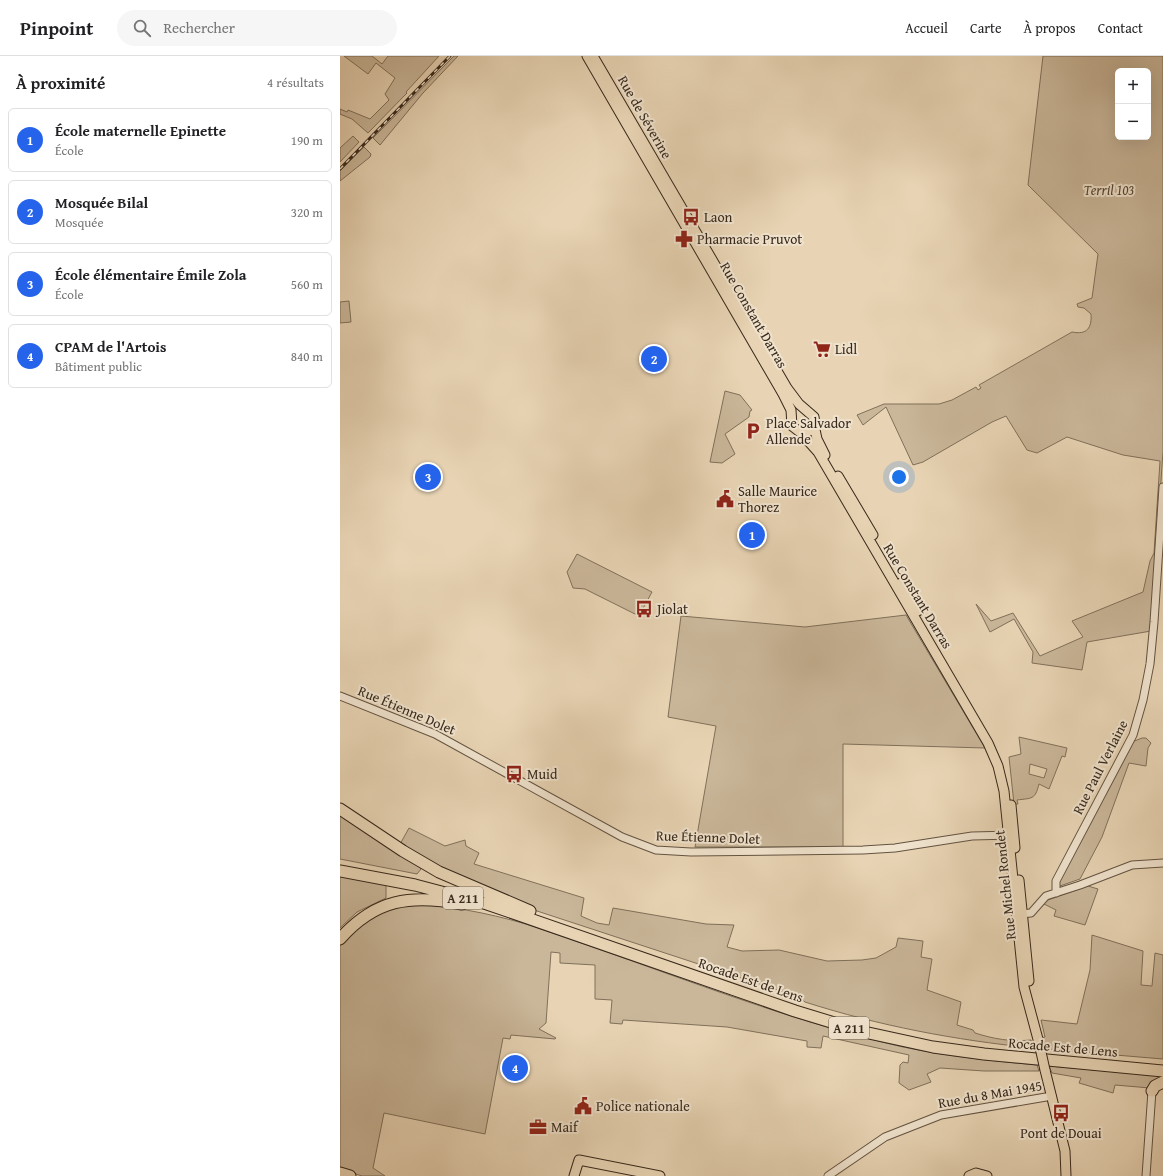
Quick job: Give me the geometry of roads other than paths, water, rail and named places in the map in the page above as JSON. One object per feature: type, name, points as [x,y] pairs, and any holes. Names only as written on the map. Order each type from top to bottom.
[{"type":"highway","points":[[340,808],[386,840],[439,872],[532,912]]},
{"type":"highway","name":"Rocade Est de Lens","points":[[340,866],[436,885],[532,912],[798,1005],[867,1026],[942,1042],[1027,1052],[1163,1064]]},
{"type":"highway","name":"Rocade Est de Lens","points":[[340,871],[422,887],[487,904],[795,1011],[878,1036],[933,1047],[977,1053],[1163,1071]]},
{"type":"highway","points":[[340,939],[350,927],[370,912],[388,904],[410,900],[450,902],[485,908],[548,925]]},
{"type":"highway","points":[[1152,1091],[1155,1086],[1163,1082]]},
{"type":"highway","points":[[340,1173],[350,1176]]},
{"type":"main road","name":"Rue de Séverine","points":[[586,56],[651,166]]},
{"type":"main road","name":"Rue de Séverine","points":[[593,56],[673,192]]},
{"type":"main road","name":"Rue Constant Darras","points":[[651,166],[783,394],[791,410],[792,418]]},
{"type":"main road","name":"Rue Constant Darras","points":[[673,192],[787,388],[799,404],[807,410]]},
{"type":"main road","points":[[807,410],[814,417],[814,425],[810,431],[801,432],[794,428],[792,418],[796,411],[807,410]]},
{"type":"main road","name":"Rue Constant Darras","points":[[814,425],[817,439],[828,459],[991,737],[1001,756],[1004,776]]},
{"type":"main road","name":"Rue Constant Darras","points":[[801,432],[818,452],[988,743],[1004,776]]},
{"type":"main road","name":"Rue Michel Rondet","points":[[1004,776],[1023,913],[1027,992],[1033,1006],[1032,1014],[1066,1151],[1066,1176]]},
{"type":"main road","points":[[574,1176],[579,1160],[660,1176]]},
{"type":"main road","points":[[968,1176],[976,1173],[987,1176]]},
{"type":"street","name":"Rue Paul Verlaine","points":[[1056,894],[1056,881],[1132,735],[1143,700],[1150,664],[1154,622],[1163,488]]},
{"type":"street","name":"Rue Étienne Dolet","points":[[340,696],[435,734],[622,837],[656,850],[692,852],[836,851],[895,848],[972,836],[1011,835]]},
{"type":"street","points":[[1023,913],[1043,898],[1132,865],[1163,863]]},
{"type":"street","points":[[1146,1176],[1152,1091]]},
{"type":"street","name":"Rue du 8 Mai 1945","points":[[828,1176],[885,1137],[946,1113],[1052,1096]]},
{"type":"railway","points":[[340,169],[450,56]]},
{"type":"place","name":"Laon","points":[[691,217]]},
{"type":"place","name":"Pharmacie Pruvot","points":[[684,239]]},
{"type":"place","name":"Lidl","points":[[822,349]]},
{"type":"place","name":"Mosquée Bilal","points":[[654,359]]},
{"type":"place","name":"Place Salvador Allende","points":[[753,431]]},
{"type":"place","name":"École élémentaire Émile Zola","points":[[428,477]]},
{"type":"place","name":"Salle Maurice Thorez","points":[[725,499]]},
{"type":"place","name":"École maternelle Epinette","points":[[752,535]]},
{"type":"place","name":"Jiolat","points":[[644,609]]},
{"type":"place","name":"Muid","points":[[514,774]]},
{"type":"place","name":"CPAM de l'Artois","points":[[515,1068]]},
{"type":"place","name":"Police nationale","points":[[583,1106]]},
{"type":"place","name":"Pont de Douai","points":[[1061,1113]]},
{"type":"place","name":"Maif","points":[[538,1127]]},
{"type":"park label","name":"Terril 103","points":[[1109,190]]}]
